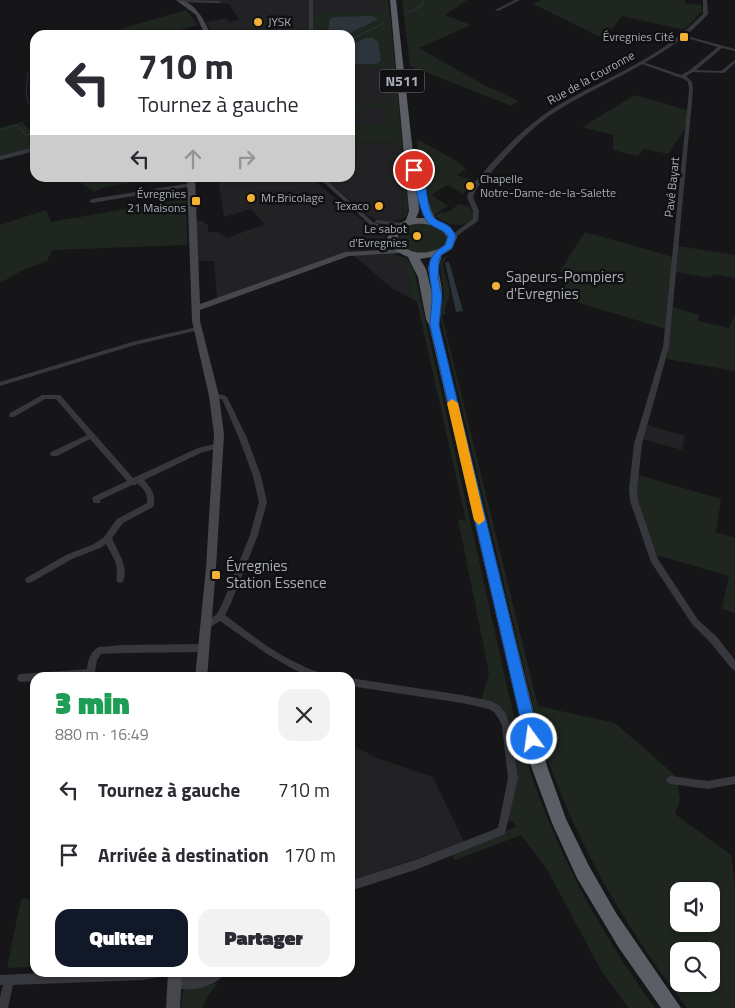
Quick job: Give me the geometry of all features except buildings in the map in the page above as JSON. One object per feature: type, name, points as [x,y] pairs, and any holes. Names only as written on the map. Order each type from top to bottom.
[{"type":"highway","name":"N511","points":[[393,0],[414,202],[414,211],[406,224]]},
{"type":"highway","name":"N511","points":[[410,162],[420,182],[426,211],[432,222]]},
{"type":"highway","points":[[432,222],[444,227],[452,236],[449,247],[437,254],[412,255],[402,251],[393,238],[406,224],[432,222]]},
{"type":"highway","points":[[434,325],[437,290],[433,268],[437,254]]},
{"type":"highway","points":[[412,255],[418,262],[422,272],[430,314],[539,766],[560,824],[598,898],[633,954],[672,1008]]},
{"type":"main road","points":[[180,1],[198,14],[206,30]]},
{"type":"main road","points":[[191,182],[197,329],[214,396],[219,446],[201,672]]},
{"type":"main road","points":[[376,252],[393,238]]},
{"type":"main road","points":[[195,309],[348,254],[402,251]]},
{"type":"main road","points":[[173,1008],[175,978]]},
{"type":"street","points":[[311,0],[311,30]]},
{"type":"street","points":[[497,10],[518,0]]},
{"type":"street","name":"Rue de la Couronne","points":[[467,226],[473,223],[477,216],[470,197],[473,188],[533,128],[548,114],[665,50],[706,14],[705,0]]},
{"type":"street","points":[[180,1],[219,2]]},
{"type":"street","points":[[692,38],[735,50]]},
{"type":"street","points":[[641,63],[683,76],[692,71],[721,46]]},
{"type":"street","points":[[692,71],[718,73],[728,68],[735,61]]},
{"type":"street","name":"Pavé Bayart","points":[[683,76],[690,82],[691,90],[666,347],[636,454],[633,475],[634,501],[654,560],[665,579],[695,622],[713,639],[735,666]]},
{"type":"street","points":[[0,158],[30,149]]},
{"type":"street","points":[[92,201],[191,182]]},
{"type":"street","points":[[326,182],[372,223],[393,238]]},
{"type":"street","points":[[369,220],[389,225],[406,224]]},
{"type":"street","points":[[444,227],[467,226]]},
{"type":"street","points":[[452,236],[467,226]]},
{"type":"street","points":[[0,384],[134,343],[197,329]]},
{"type":"street","points":[[206,626],[220,616],[254,535],[263,502],[257,476],[227,402],[224,397],[214,396]]},
{"type":"street","points":[[12,415],[44,397],[58,397],[90,436],[136,482],[150,492],[152,498],[150,505],[120,521],[112,529],[108,539],[97,546],[69,557],[29,580]]},
{"type":"street","points":[[54,454],[90,436]]},
{"type":"street","points":[[97,501],[96,499],[136,482],[201,450],[219,446]]},
{"type":"street","points":[[108,539],[119,559],[122,573],[120,580]]},
{"type":"street","points":[[220,616],[275,657],[308,672]]},
{"type":"street","points":[[91,672],[93,659],[99,652],[123,649],[203,648]]},
{"type":"street","points":[[21,678],[30,678]]},
{"type":"street","points":[[355,683],[482,702],[497,709],[503,717],[506,726],[513,778],[502,831],[418,864],[355,884]]},
{"type":"street","points":[[671,780],[708,785],[735,780]]},
{"type":"street","points":[[3,1008],[4,980],[87,977]]},
{"type":"street","points":[[175,978],[208,981],[216,977]]},
{"type":"shaded area","points":[[184,0],[382,0],[384,11],[314,13],[314,30],[210,30],[206,22],[226,18],[229,22],[239,20],[229,4],[188,2]]},
{"type":"shaded area","points":[[382,0],[388,0],[408,206],[407,214],[404,218],[398,142],[355,143],[355,124],[389,123],[388,107],[363,108],[363,117],[366,119],[362,121],[361,111],[355,112],[355,105],[388,103],[386,82],[390,81],[389,67],[355,67],[355,64],[376,64],[366,38],[355,43],[355,31],[377,20],[329,20],[328,30],[314,30],[314,13],[383,11]]},
{"type":"shaded area","points":[[402,0],[467,0],[445,15],[471,25],[419,48],[484,85],[519,101],[511,106],[410,66]]},
{"type":"shaded area","points":[[542,0],[685,0],[685,3],[701,5],[702,11],[684,30],[622,16],[604,39],[533,4]]},
{"type":"shaded area","points":[[186,10],[198,25],[177,30],[120,29]]},
{"type":"shaded area","points":[[371,16],[377,20],[355,31],[328,30],[329,20],[333,17]]},
{"type":"shaded area","points":[[366,38],[373,38],[378,42],[381,61],[376,64],[355,64],[355,43]]},
{"type":"shaded area","points":[[355,67],[389,67],[394,123],[355,124]]},
{"type":"shaded area","points":[[635,95],[687,110],[685,129],[668,154],[644,149],[637,156],[613,150],[613,135],[582,127]]},
{"type":"shaded area","points":[[22,122],[30,130],[30,152],[0,160],[0,128]]},
{"type":"shaded area","points":[[417,139],[453,159],[466,169],[457,175],[475,181],[463,194],[448,185],[431,195],[448,206],[434,215],[430,208],[427,190],[422,178]]},
{"type":"shaded area","points":[[398,142],[404,218],[388,223],[381,222],[369,216],[329,182],[355,182],[355,143]]},
{"type":"shaded area","points":[[80,182],[134,182],[105,187],[94,192]]},
{"type":"shaded area","points":[[219,182],[316,182],[367,224],[382,232],[385,235],[385,243],[374,250],[350,251],[217,299],[214,261],[198,261],[196,221],[204,221],[204,224],[208,225],[208,232],[218,232],[227,238],[265,224],[251,209],[224,217]]},
{"type":"shaded area","points":[[186,199],[187,245],[52,250],[47,261],[21,271],[0,283],[0,225],[46,210],[51,222]]},
{"type":"shaded area","points":[[459,204],[469,206],[474,214],[472,221],[458,225],[435,216],[442,212],[446,213]]},
{"type":"shaded area","points":[[424,223],[437,226],[448,237],[446,243],[437,250],[423,253],[409,251],[404,248],[397,238],[400,230],[407,226]]},
{"type":"shaded area","points":[[585,232],[673,257],[666,329],[559,297],[569,275],[560,271]]},
{"type":"shaded area","points":[[678,246],[735,255],[735,278],[713,274],[711,278],[676,272]]},
{"type":"shaded area","points":[[390,253],[407,259],[413,265],[511,704],[522,746],[536,787],[551,826],[586,900],[630,972],[655,1008],[629,1008],[602,972],[545,866],[521,835],[455,860],[452,853],[516,827],[513,821],[507,821],[515,781],[508,720],[501,707],[492,702],[481,700],[489,673],[458,519],[466,521],[417,302],[411,298],[406,261],[393,255],[379,254]]},
{"type":"shaded area","points":[[353,255],[393,255],[406,261],[411,298],[393,289]]},
{"type":"shaded area","points":[[448,255],[443,265],[449,297],[445,309],[446,314],[442,316],[538,706],[615,723],[677,777],[680,800],[675,814],[731,855],[735,886],[735,1008],[687,1008],[675,992],[720,992],[720,942],[670,942],[670,985],[628,923],[594,865],[552,771],[533,705],[439,313],[444,297],[440,263]]},
{"type":"shaded area","points":[[445,262],[449,262],[463,311],[456,312]]},
{"type":"shaded area","points":[[673,307],[699,315],[698,321],[729,328],[735,315],[735,371],[667,359]]},
{"type":"shaded area","points":[[647,425],[685,436],[682,450],[642,439]]},
{"type":"shaded area","points":[[635,474],[721,499],[716,532],[735,538],[735,613],[722,609],[729,576],[657,555],[639,511]]},
{"type":"shaded area","points":[[355,747],[377,758],[433,777],[464,842],[355,880]]},
{"type":"shaded area","points":[[30,898],[30,963],[29,967],[7,968],[21,899]]},
{"type":"shaded area","points":[[218,983],[207,997],[202,1008],[181,1008],[183,991]]},
{"type":"waterway","points":[[407,13],[422,6],[424,0]]},
{"type":"waterway","points":[[355,38],[384,23]]},
{"type":"waterway","points":[[28,73],[26,94],[30,104]]},
{"type":"waterway","points":[[0,130],[17,125],[26,135],[30,135]]},
{"type":"slow traffic","points":[[452,403],[479,520]]},
{"type":"place","name":"JYSK","points":[[258,22]]},
{"type":"place","name":"Évregnies Cité","points":[[684,37]]},
{"type":"place","name":"Chapelle Notre-Dame-de-la-Salette","points":[[470,186]]},
{"type":"place","name":"Mr.Bricolage","points":[[251,198]]},
{"type":"place","name":"Évregnies 21 Maisons","points":[[196,201]]},
{"type":"place","name":"Texaco","points":[[379,206]]},
{"type":"place","name":"Le sabot d'Evregnies","points":[[417,236]]},
{"type":"place","name":"Sapeurs-Pompiers d'Evregnies","points":[[496,286]]},
{"type":"place","name":"Évregnies Station Essence","points":[[216,575]]},
{"type":"route","points":[[414,170],[420,182],[426,211],[432,222],[447,229],[452,236],[452,242],[449,247],[437,254],[434,261],[433,268],[437,296],[434,325],[532,739]]}]
